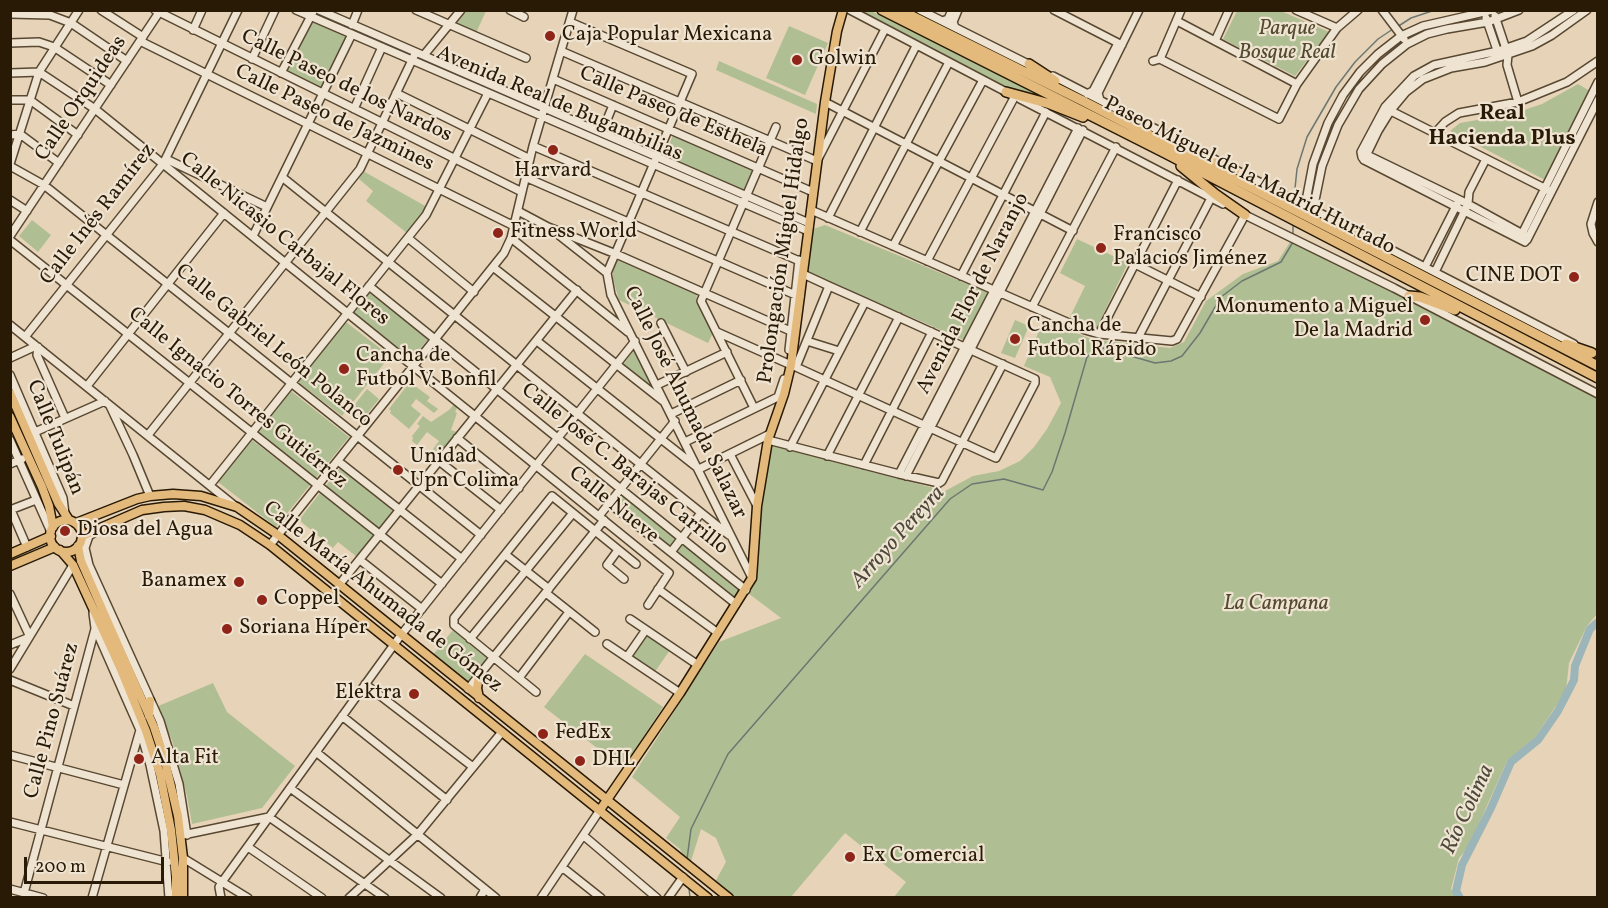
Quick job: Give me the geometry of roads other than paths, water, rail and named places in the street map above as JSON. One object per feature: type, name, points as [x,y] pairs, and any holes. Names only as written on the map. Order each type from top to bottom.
[{"type":"highway","name":"Paseo Miguel de la Madrid Hurtado","points":[[882,10],[1165,153],[1598,378]]},
{"type":"highway","name":"Paseo Miguel de la Madrid Hurtado","points":[[900,10],[1084,97],[1179,151],[1287,207],[1300,207],[1431,274],[1537,335],[1598,366]]},
{"type":"highway","points":[[1029,64],[1084,97]]},
{"type":"highway","points":[[1010,94],[1050,104],[1089,120],[1102,121]]},
{"type":"highway","points":[[1179,151],[1235,170]]},
{"type":"highway","points":[[1165,153],[1245,215]]},
{"type":"highway","points":[[1358,232],[1431,274]]},
{"type":"highway","points":[[1409,296],[1476,316]]},
{"type":"highway","points":[[1537,335],[1595,355]]},
{"type":"main road","name":"Prolongación Miguel Hidalgo","points":[[600,810],[680,693],[752,578],[757,506],[768,438],[792,365],[797,296],[803,274],[802,262],[809,227],[825,102],[837,31],[843,10]]},
{"type":"main road","points":[[10,393],[50,485],[70,519],[82,531],[78,546],[81,564],[120,667],[144,722],[160,774],[171,830],[176,897]]},
{"type":"main road","points":[[10,417],[23,459],[46,497],[52,532],[58,548],[81,564]]},
{"type":"main road","name":"Calle María Ahumada de Gómez","points":[[70,519],[137,499],[173,494],[201,496],[237,507],[278,536],[729,897]]},
{"type":"main road","name":"Calle María Ahumada de Gómez","points":[[82,536],[142,510],[184,506],[224,516],[270,545],[708,897]]},
{"type":"main road","points":[[10,554],[52,532],[60,521],[70,519]]},
{"type":"main road","points":[[10,566],[58,548],[70,551],[78,546]]},
{"type":"main road","points":[[95,604],[108,606]]},
{"type":"main road","points":[[479,676],[477,688],[479,698]]},
{"type":"main road","points":[[144,722],[150,701]]},
{"type":"main road","points":[[144,722],[159,742],[184,835],[183,897]]},
{"type":"main road","points":[[511,738],[517,728]]},
{"type":"street","points":[[10,165],[39,72],[79,10]]},
{"type":"street","name":"Calle Paseo de Jazmines","points":[[101,10],[142,39],[207,74],[514,226]]},
{"type":"street","points":[[193,30],[202,10]]},
{"type":"street","name":"Calle Inés Ramírez","points":[[25,337],[165,161],[238,10]]},
{"type":"street","points":[[252,59],[275,10]]},
{"type":"street","name":"Avenida Real de Bugambilias","points":[[296,10],[312,14],[352,34],[488,93],[656,160],[809,227]]},
{"type":"street","name":"Avenida Real de Bugambilias","points":[[319,10],[602,132],[656,160]]},
{"type":"street","points":[[352,25],[358,10]]},
{"type":"street","points":[[416,10],[526,58]]},
{"type":"street","points":[[424,55],[460,10]]},
{"type":"street","points":[[510,10],[524,17]]},
{"type":"street","points":[[270,545],[504,253],[511,238],[533,146],[573,10]]},
{"type":"street","points":[[850,10],[1211,198],[1409,296],[1598,394]]},
{"type":"street","points":[[859,10],[863,18]]},
{"type":"street","points":[[920,10],[1029,64]]},
{"type":"street","points":[[942,21],[948,19],[952,10]]},
{"type":"street","points":[[955,27],[953,22],[958,10]]},
{"type":"street","points":[[1054,10],[1120,44]]},
{"type":"street","points":[[1181,10],[1157,60],[1280,122],[1297,84],[1337,28],[1358,10]]},
{"type":"street","points":[[1215,41],[1229,10]]},
{"type":"street","points":[[1296,10],[1337,28]]},
{"type":"street","points":[[1382,10],[1407,44]]},
{"type":"street","points":[[1314,210],[1322,166],[1338,125],[1359,89],[1382,64],[1407,44],[1427,34],[1496,20],[1519,10]]},
{"type":"street","points":[[1569,19],[1574,10]]},
{"type":"street","points":[[1362,156],[1388,109],[1414,76],[1434,65],[1503,53],[1587,10]]},
{"type":"street","name":"Calle Orquideas","points":[[11,236],[142,39],[158,11]]},
{"type":"street","name":"Calle Paseo de los Nardos","points":[[158,11],[522,192]]},
{"type":"street","points":[[1300,207],[1317,149],[1328,123],[1349,87],[1378,54],[1401,35],[1422,26],[1493,11],[1518,102]]},
{"type":"street","points":[[10,14],[32,12],[50,15],[71,23],[127,61]]},
{"type":"street","points":[[1100,100],[1098,93],[1134,12]]},
{"type":"street","points":[[1485,13],[1503,53]]},
{"type":"street","points":[[281,73],[312,14]]},
{"type":"street","points":[[1177,21],[1297,84]]},
{"type":"street","name":"Calle José Ahumada Salazar","points":[[570,22],[692,74],[607,273],[611,295],[752,578]]},
{"type":"street","points":[[561,51],[817,161],[885,29]]},
{"type":"street","points":[[253,236],[352,34]]},
{"type":"street","points":[[10,43],[39,42],[54,47],[111,85]]},
{"type":"street","points":[[828,218],[916,46]]},
{"type":"street","points":[[354,109],[382,47]]},
{"type":"street","points":[[147,435],[360,169],[416,51]]},
{"type":"street","points":[[1435,133],[1445,122],[1459,113],[1518,102],[1567,82],[1598,61]]},
{"type":"street","points":[[860,232],[949,62]]},
{"type":"street","points":[[1084,97],[1093,91],[1111,62]]},
{"type":"street","points":[[10,73],[39,72]]},
{"type":"street","name":"Calle Nicasio Carbajal Flores","points":[[39,72],[95,109],[165,161],[224,213],[537,465]]},
{"type":"street","name":"Calle Paseo de Esthela","points":[[553,79],[813,192]]},
{"type":"street","points":[[893,246],[983,80]]},
{"type":"street","points":[[1362,156],[1460,199],[1466,207],[1524,240],[1582,121],[1598,82]]},
{"type":"street","points":[[396,93],[530,159]]},
{"type":"street","points":[[210,485],[426,215],[488,93]]},
{"type":"street","points":[[927,261],[971,178],[1010,94]]},
{"type":"street","points":[[1084,97],[1100,100],[1286,196],[1300,207],[1314,210],[1358,232],[1425,267],[1431,274],[1595,355]]},
{"type":"street","points":[[10,100],[30,100],[78,135]]},
{"type":"street","points":[[1582,121],[1598,100]]},
{"type":"street","points":[[825,102],[1073,231]]},
{"type":"street","points":[[602,132],[614,105]]},
{"type":"street","points":[[1388,109],[1547,190]]},
{"type":"street","points":[[961,276],[1046,112]]},
{"type":"street","points":[[754,408],[701,301],[776,127]]},
{"type":"street","name":"Avenida Flor de Naranjo","points":[[903,475],[1080,129]]},
{"type":"street","points":[[10,135],[20,134],[59,163]]},
{"type":"street","points":[[525,177],[797,296],[802,262],[533,146]]},
{"type":"street","points":[[1032,307],[1116,147]]},
{"type":"street","points":[[1317,149],[1327,152]]},
{"type":"street","points":[[1362,156],[1456,207],[1466,207]]},
{"type":"street","points":[[1431,274],[1466,207],[1469,192],[1486,159]]},
{"type":"street","points":[[165,161],[267,207]]},
{"type":"street","points":[[1313,164],[1322,166]]},
{"type":"street","name":"Calle Gabriel León Polanco","points":[[10,165],[44,186],[481,535]]},
{"type":"street","points":[[282,177],[732,537]]},
{"type":"street","points":[[1099,334],[1178,180]]},
{"type":"street","points":[[1425,267],[1460,199],[1469,192]]},
{"type":"street","points":[[1138,338],[1211,198]]},
{"type":"street","points":[[10,200],[27,211]]},
{"type":"street","points":[[1598,202],[1591,224],[1598,242]]},
{"type":"street","points":[[811,210],[1085,330],[1099,334],[1172,341],[1177,339],[1245,215]]},
{"type":"street","points":[[518,211],[548,227],[705,292],[793,332]]},
{"type":"street","points":[[87,386],[224,213]]},
{"type":"street","points":[[548,227],[607,273]]},
{"type":"street","points":[[1443,232],[1452,236]]},
{"type":"street","name":"Calle Ignacio Torres Gutiérrez","points":[[11,236],[66,284],[442,584]]},
{"type":"street","points":[[408,238],[474,292]]},
{"type":"street","points":[[511,238],[630,334]]},
{"type":"street","points":[[1135,264],[1201,297]]},
{"type":"street","points":[[493,267],[665,402]]},
{"type":"street","points":[[717,332],[996,458],[1035,379],[803,274]]},
{"type":"street","name":"Calle José C. Barajas Carrillo","points":[[369,286],[746,590]]},
{"type":"street","points":[[792,365],[807,340],[829,286]]},
{"type":"street","points":[[339,585],[577,290]]},
{"type":"street","points":[[790,447],[865,302]]},
{"type":"street","points":[[827,456],[899,317]]},
{"type":"street","points":[[661,323],[686,372]]},
{"type":"street","points":[[10,325],[237,507]]},
{"type":"street","points":[[864,465],[932,332]]},
{"type":"street","points":[[807,340],[839,351]]},
{"type":"street","points":[[537,341],[699,470],[768,438],[790,447],[939,483],[1003,364]]},
{"type":"street","points":[[221,897],[219,887],[222,882],[401,635],[635,341]]},
{"type":"street","points":[[10,358],[37,346]]},
{"type":"street","points":[[37,346],[38,356],[65,418]]},
{"type":"street","points":[[657,386],[727,352]]},
{"type":"street","name":"Calle Tulipán","points":[[10,375],[70,519]]},
{"type":"street","points":[[468,689],[595,531],[609,503],[661,439],[673,418],[741,380]]},
{"type":"street","points":[[686,442],[781,395]]},
{"type":"street","points":[[35,432],[107,402]]},
{"type":"street","points":[[107,402],[150,496]]},
{"type":"street","points":[[457,438],[519,488]]},
{"type":"street","points":[[10,440],[23,459],[36,500],[52,532]]},
{"type":"street","points":[[730,454],[757,506]]},
{"type":"street","points":[[10,464],[23,459]]},
{"type":"street","points":[[338,461],[462,559]]},
{"type":"street","points":[[439,461],[501,510]]},
{"type":"street","name":"Calle Nueve","points":[[537,465],[669,573],[658,590]]},
{"type":"street","points":[[536,692],[470,639],[453,622],[454,618],[552,496],[636,564]]},
{"type":"street","points":[[27,547],[11,510],[36,500]]},
{"type":"street","points":[[609,503],[736,604]]},
{"type":"street","points":[[470,639],[573,513]]},
{"type":"street","points":[[670,552],[702,513]]},
{"type":"street","points":[[10,669],[28,637],[81,564],[89,536],[102,527]]},
{"type":"street","points":[[618,550],[607,566],[624,579]]},
{"type":"street","points":[[506,555],[569,612],[596,632]]},
{"type":"street","points":[[360,560],[422,609]]},
{"type":"street","points":[[81,564],[108,606],[170,749],[179,784],[184,835],[269,817],[385,897]]},
{"type":"street","points":[[648,605],[658,590],[718,633]]},
{"type":"street","points":[[10,594],[28,637]]},
{"type":"street","points":[[95,604],[95,628],[144,722],[168,862],[169,897]]},
{"type":"street","points":[[519,678],[569,612]]},
{"type":"street","points":[[630,619],[698,665]]},
{"type":"street","name":"Calle Pino Suárez","points":[[24,892],[95,628]]},
{"type":"street","points":[[627,657],[645,631]]},
{"type":"street","points":[[10,645],[28,637]]},
{"type":"street","points":[[607,644],[680,693]]},
{"type":"street","points":[[10,680],[74,706]]},
{"type":"street","points":[[365,684],[473,767]]},
{"type":"street","points":[[342,716],[447,800]]},
{"type":"street","points":[[92,897],[144,722]]},
{"type":"street","points":[[349,897],[418,834],[502,732]]},
{"type":"street","points":[[316,752],[496,897]]},
{"type":"street","points":[[10,756],[124,785]]},
{"type":"street","points":[[290,788],[441,897]]},
{"type":"street","points":[[542,897],[600,810]]},
{"type":"street","points":[[10,822],[168,862]]},
{"type":"street","points":[[584,836],[657,897]]},
{"type":"street","points":[[248,847],[322,897]]},
{"type":"street","points":[[183,858],[248,897]]},
{"type":"street","points":[[562,867],[589,894],[600,897]]},
{"type":"street","points":[[668,897],[684,878]]},
{"type":"street","points":[[10,889],[43,897]]},
{"type":"street","points":[[480,897],[485,889]]},
{"type":"waterway","name":"Arroyo Pereyra","points":[[1397,27],[1411,18],[1435,10]]},
{"type":"waterway","name":"Arroyo Pereyra","points":[[1294,198],[1297,169],[1307,137],[1336,87],[1355,62],[1378,39],[1393,29]]},
{"type":"waterway","name":"Arroyo Pereyra","points":[[1293,224],[1293,237]]},
{"type":"waterway","name":"Arroyo Pereyra","points":[[687,859],[691,829],[728,754],[950,499],[972,484],[1004,479],[1043,490],[1052,472],[1065,433],[1087,357],[1100,347],[1155,363],[1171,361],[1182,356],[1200,333],[1221,297],[1242,281],[1281,262],[1293,242]]},
{"type":"waterway","name":"Río Colima","points":[[1460,898],[1456,891],[1462,865],[1511,762],[1538,740],[1558,711],[1574,680],[1575,666],[1590,629],[1598,622]]},
{"type":"waterway","name":"Arroyo Pereyra","points":[[689,888],[690,898]]},
{"type":"place","name":"Caja Popular Mexicana","points":[[550,36]]},
{"type":"place","name":"Golwin","points":[[797,60]]},
{"type":"place","name":"Harvard","points":[[553,150]]},
{"type":"place","name":"Fitness World","points":[[498,233]]},
{"type":"place","name":"Francisco Palacios Jiménez","points":[[1101,248]]},
{"type":"place","name":"CINE DOT","points":[[1574,277]]},
{"type":"place","name":"Monumento a Miguel De la Madrid","points":[[1425,320]]},
{"type":"place","name":"Cancha de Futbol Rápido","points":[[1015,339]]},
{"type":"place","name":"Cancha de Futbol V. Bonfil","points":[[344,369]]},
{"type":"place","name":"Unidad Upn Colima","points":[[398,470]]},
{"type":"place","name":"Diosa del Agua","points":[[65,531]]},
{"type":"place","name":"Banamex","points":[[239,582]]},
{"type":"place","name":"Coppel","points":[[262,600]]},
{"type":"place","name":"Soriana Híper","points":[[227,629]]},
{"type":"place","name":"Elektra","points":[[414,694]]},
{"type":"place","name":"FedEx","points":[[543,734]]},
{"type":"place","name":"Alta Fit","points":[[139,759]]},
{"type":"place","name":"DHL","points":[[580,761]]},
{"type":"place","name":"Ex Comercial","points":[[850,857]]},
{"type":"district","name":"Real Hacienda Plus","points":[[1502,128]]},
{"type":"park label","name":"Parque Bosque Real","points":[[1287,42]]},
{"type":"park label","name":"La Campana","points":[[1276,605]]}]
